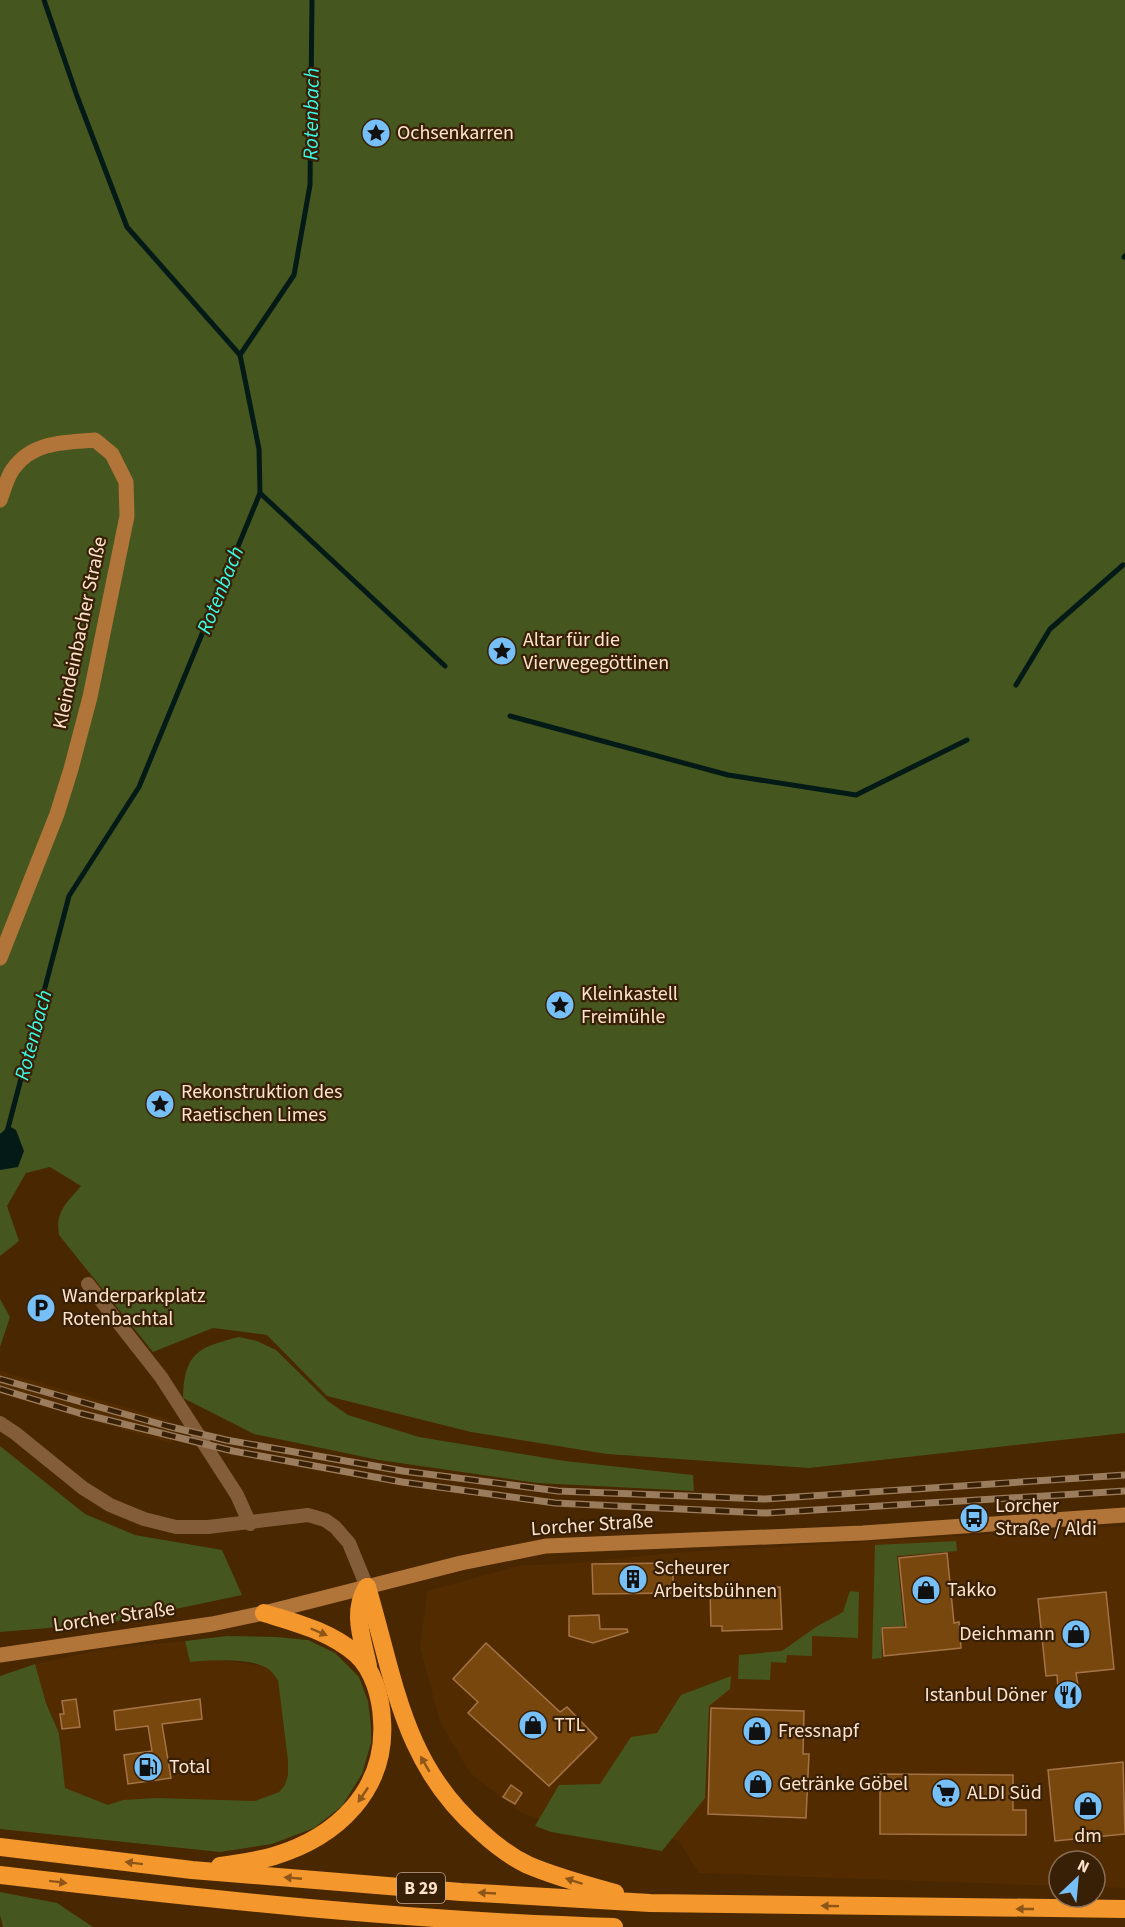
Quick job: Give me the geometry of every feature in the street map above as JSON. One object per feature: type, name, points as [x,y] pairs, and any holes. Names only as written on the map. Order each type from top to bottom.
[{"type":"highway","points":[[192,1870],[262,1858],[295,1848],[328,1829],[356,1806],[368,1789],[376,1768],[383,1734],[381,1710],[369,1671],[358,1612],[362,1595],[367,1587]]},
{"type":"highway","points":[[367,1587],[411,1739],[432,1776],[456,1809],[492,1842],[527,1864],[573,1881],[650,1903]]},
{"type":"highway","points":[[264,1613],[324,1633],[358,1655],[369,1671]]},
{"type":"highway","name":"B 29","points":[[0,1847],[192,1870],[461,1892],[650,1903],[1125,1909]]},
{"type":"highway","name":"B 29","points":[[0,1875],[191,1898],[365,1913],[614,1927]]},
{"type":"street","name":"Kleindeinbacher Straße","points":[[0,500],[12,470],[32,450],[57,442],[95,440],[112,454],[126,482],[127,516],[90,697],[71,769],[57,814],[0,958]]},
{"type":"street","points":[[88,1284],[161,1377],[237,1495],[250,1524]]},
{"type":"street","points":[[0,1424],[15,1433],[83,1488],[128,1513],[176,1527],[250,1524],[308,1515],[325,1520],[335,1527],[349,1543],[367,1587]]},
{"type":"street","name":"Lorcher Straße","points":[[0,1655],[147,1635],[264,1613],[461,1563],[546,1546],[863,1533],[1125,1515]]},
{"type":"shaded area","points":[[0,1371],[167,1419],[173,1444],[0,1394]]},
{"type":"shaded area","points":[[1125,1526],[1125,1888],[1107,1887],[1107,1849],[1047,1849],[1047,1886],[699,1873],[678,1840],[580,1832],[521,1813],[470,1773],[440,1722],[420,1648],[427,1591],[522,1565],[565,1564],[672,1553]]},
{"type":"shaded area","points":[[185,1641],[190,1662],[216,1659],[262,1666],[271,1670],[278,1680],[288,1761],[285,1785],[279,1792],[255,1801],[123,1800],[108,1805],[65,1788],[59,1733],[46,1703],[35,1664],[99,1650]]},
{"type":"green space","points":[[0,0],[1125,0],[1125,1433],[809,1468],[607,1454],[471,1432],[327,1396],[267,1335],[213,1328],[153,1352],[59,1235],[61,1213],[81,1186],[50,1167],[26,1173],[7,1206],[19,1241],[0,1256]]},
{"type":"green space","points":[[0,1299],[10,1317],[0,1347]]},
{"type":"green space","points":[[239,1337],[257,1341],[276,1350],[329,1402],[348,1415],[419,1437],[565,1461],[693,1475],[694,1491],[537,1483],[379,1460],[254,1434],[183,1398],[186,1371],[196,1354],[213,1344]]},
{"type":"green space","points":[[0,1446],[85,1514],[135,1535],[222,1550],[242,1595],[109,1623],[0,1632]]},
{"type":"green space","points":[[956,1541],[957,1551],[897,1556],[904,1626],[881,1627],[882,1658],[872,1659],[875,1545]]},
{"type":"green space","points":[[850,1591],[859,1592],[858,1638],[812,1636],[812,1656],[787,1655],[786,1663],[771,1662],[770,1680],[738,1679],[739,1655],[782,1651],[816,1627],[843,1612]]},
{"type":"green space","points":[[227,1636],[308,1640],[335,1653],[359,1677],[368,1701],[371,1743],[362,1774],[342,1806],[314,1828],[272,1844],[220,1852],[0,1829],[0,1676],[35,1664],[46,1703],[59,1733],[65,1788],[108,1805],[123,1800],[156,1798],[255,1801],[279,1792],[285,1785],[288,1775],[288,1761],[278,1680],[267,1668],[248,1662],[218,1660],[190,1662],[185,1641]]},
{"type":"green space","points":[[731,1676],[730,1689],[709,1706],[705,1798],[662,1851],[551,1832],[535,1826],[559,1785],[600,1784],[631,1737],[657,1733],[681,1695]]},
{"type":"green space","points":[[0,1892],[57,1903],[93,1927],[3,1927],[0,1915]]},
{"type":"water","points":[[9,1126],[16,1130],[24,1151],[18,1167],[0,1170],[0,1134]]},
{"type":"building","name":"Takko","points":[[947,1553],[954,1623],[959,1622],[961,1648],[884,1656],[882,1628],[906,1627],[899,1558]]},
{"type":"building","name":"Scheurer Arbeitsbühnen","points":[[673,1563],[673,1593],[593,1594],[592,1564]]},
{"type":"building","points":[[780,1587],[782,1629],[722,1631],[722,1626],[711,1626],[710,1591]]},
{"type":"building","name":"Deichmann","points":[[1106,1592],[1114,1669],[1076,1673],[1079,1692],[1074,1693],[1075,1699],[1059,1701],[1057,1675],[1046,1676],[1038,1599]]},
{"type":"building","points":[[599,1615],[600,1629],[627,1629],[628,1632],[593,1643],[569,1636],[569,1616]]},
{"type":"building","name":"TTL","points":[[486,1643],[560,1712],[567,1707],[597,1738],[549,1786],[468,1713],[478,1702],[453,1679]]},
{"type":"building","points":[[76,1699],[80,1727],[62,1729],[60,1714],[64,1714],[62,1701]]},
{"type":"building","points":[[200,1699],[202,1719],[162,1724],[171,1778],[128,1784],[124,1755],[152,1751],[148,1726],[116,1730],[114,1711]]},
{"type":"building","name":"Getränke Göbel","points":[[711,1708],[804,1711],[803,1754],[809,1754],[806,1818],[708,1814]]},
{"type":"building","name":"dm","points":[[1123,1762],[1125,1834],[1055,1841],[1048,1770]]},
{"type":"building","name":"ALDI Süd","points":[[880,1774],[1013,1775],[1013,1810],[1026,1810],[1026,1835],[880,1834]]},
{"type":"building","points":[[511,1785],[522,1793],[515,1804],[503,1797]]},
{"type":"waterway","points":[[44,0],[77,96],[127,227],[240,355]]},
{"type":"waterway","name":"Rotenbach","points":[[7,1132],[69,896],[139,787],[260,493],[259,449],[240,355],[294,275],[310,185],[312,0]]},
{"type":"waterway","points":[[260,493],[445,666]]},
{"type":"waterway","points":[[1016,685],[1050,629],[1123,565]]},
{"type":"waterway","points":[[510,716],[728,775],[856,795],[967,740]]},
{"type":"railway","points":[[0,1379],[167,1426],[226,1440],[403,1471],[558,1491],[765,1499],[1125,1475]]},
{"type":"railway","points":[[0,1389],[79,1413],[233,1451],[402,1482],[555,1503],[766,1513],[1125,1491]]},
{"type":"place","name":"Ochsenkarren","points":[[376,133]]},
{"type":"place","name":"Altar für die Vierwegegöttinen","points":[[502,651]]},
{"type":"place","name":"Kleinkastell Freimühle","points":[[560,1005]]},
{"type":"place","name":"Rekonstruktion des Raetischen Limes","points":[[160,1104]]},
{"type":"place","name":"Wanderparkplatz Rotenbachtal","points":[[41,1308]]},
{"type":"place","name":"Lorcher Straße / Aldi","points":[[974,1518]]},
{"type":"place","name":"Scheurer Arbeitsbühnen","points":[[633,1579]]},
{"type":"place","name":"Takko","points":[[926,1590]]},
{"type":"place","name":"Deichmann","points":[[1076,1634]]},
{"type":"place","name":"Istanbul Döner","points":[[1068,1695]]},
{"type":"place","name":"TTL","points":[[533,1725]]},
{"type":"place","name":"Fressnapf","points":[[757,1731]]},
{"type":"place","name":"Total","points":[[148,1767]]},
{"type":"place","name":"Getränke Göbel","points":[[758,1784]]},
{"type":"place","name":"ALDI Süd","points":[[946,1793]]},
{"type":"place","name":"dm","points":[[1088,1806]]}]
